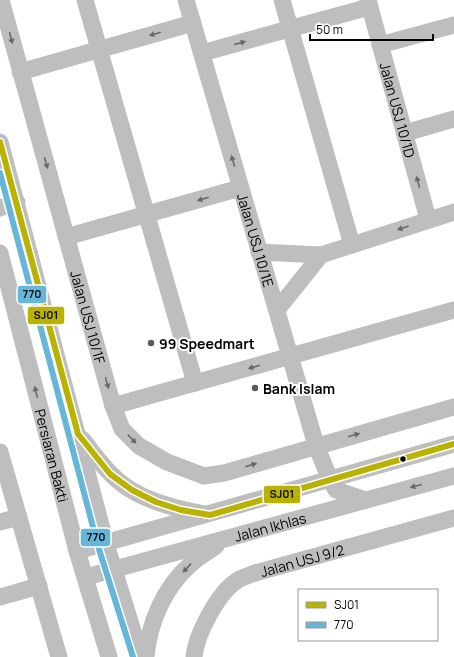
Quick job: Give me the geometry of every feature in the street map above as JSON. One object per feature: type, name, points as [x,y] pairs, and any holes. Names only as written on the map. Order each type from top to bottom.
[{"type":"street","name":"Jalan USJ 10/1F","points":[[1,0],[113,406],[122,429],[139,446],[167,462],[204,476],[224,473],[454,407]]},
{"type":"street","points":[[85,0],[195,383]]},
{"type":"street","name":"Jalan USJ 10/1E","points":[[186,0],[316,446],[330,480]]},
{"type":"street","points":[[282,0],[352,245]]},
{"type":"street","points":[[202,53],[290,29],[368,3]]},
{"type":"street","name":"Jalan USJ 10/1D","points":[[368,3],[428,219]]},
{"type":"street","points":[[20,72],[99,51],[193,23]]},
{"type":"street","points":[[380,45],[454,25]]},
{"type":"street","points":[[405,133],[454,119]]},
{"type":"street","name":"Persiaran Bakti","points":[[0,142],[106,544],[141,657]]},
{"type":"street","points":[[66,237],[240,188]]},
{"type":"street","points":[[0,208],[17,202]]},
{"type":"street","points":[[259,252],[322,255],[428,219],[454,212]]},
{"type":"street","name":"Persiaran Bakti","points":[[0,253],[4,285],[77,552],[86,577],[109,657]]},
{"type":"street","points":[[277,310],[322,255]]},
{"type":"street","points":[[113,406],[454,310]]},
{"type":"street","points":[[78,434],[110,474],[132,490],[156,502],[181,510],[210,515]]},
{"type":"street","name":"Jalan Ikhlas","points":[[77,552],[454,444]]},
{"type":"street","points":[[0,452],[59,657]]},
{"type":"street","name":"Jalan Ikhlas","points":[[86,577],[454,476]]},
{"type":"street","points":[[330,480],[336,490],[366,500]]},
{"type":"street","points":[[0,522],[18,517]]},
{"type":"street","name":"Jalan USJ 9/2","points":[[194,657],[195,645],[209,618],[221,597],[237,581],[255,573],[454,518]]},
{"type":"street","points":[[146,657],[152,623],[169,591],[191,564],[230,537]]},
{"type":"street","points":[[0,597],[39,586]]},
{"type":"transit line","name":"SJ01","points":[[0,142],[78,434],[110,474],[132,490],[156,502],[181,510],[210,515],[454,444]]},
{"type":"transit line","name":"770","points":[[0,173],[98,546],[133,657]]},
{"type":"place","name":"99 Speedmart","points":[[151,343]]},
{"type":"place","name":"Bank Islam","points":[[255,388]]}]
